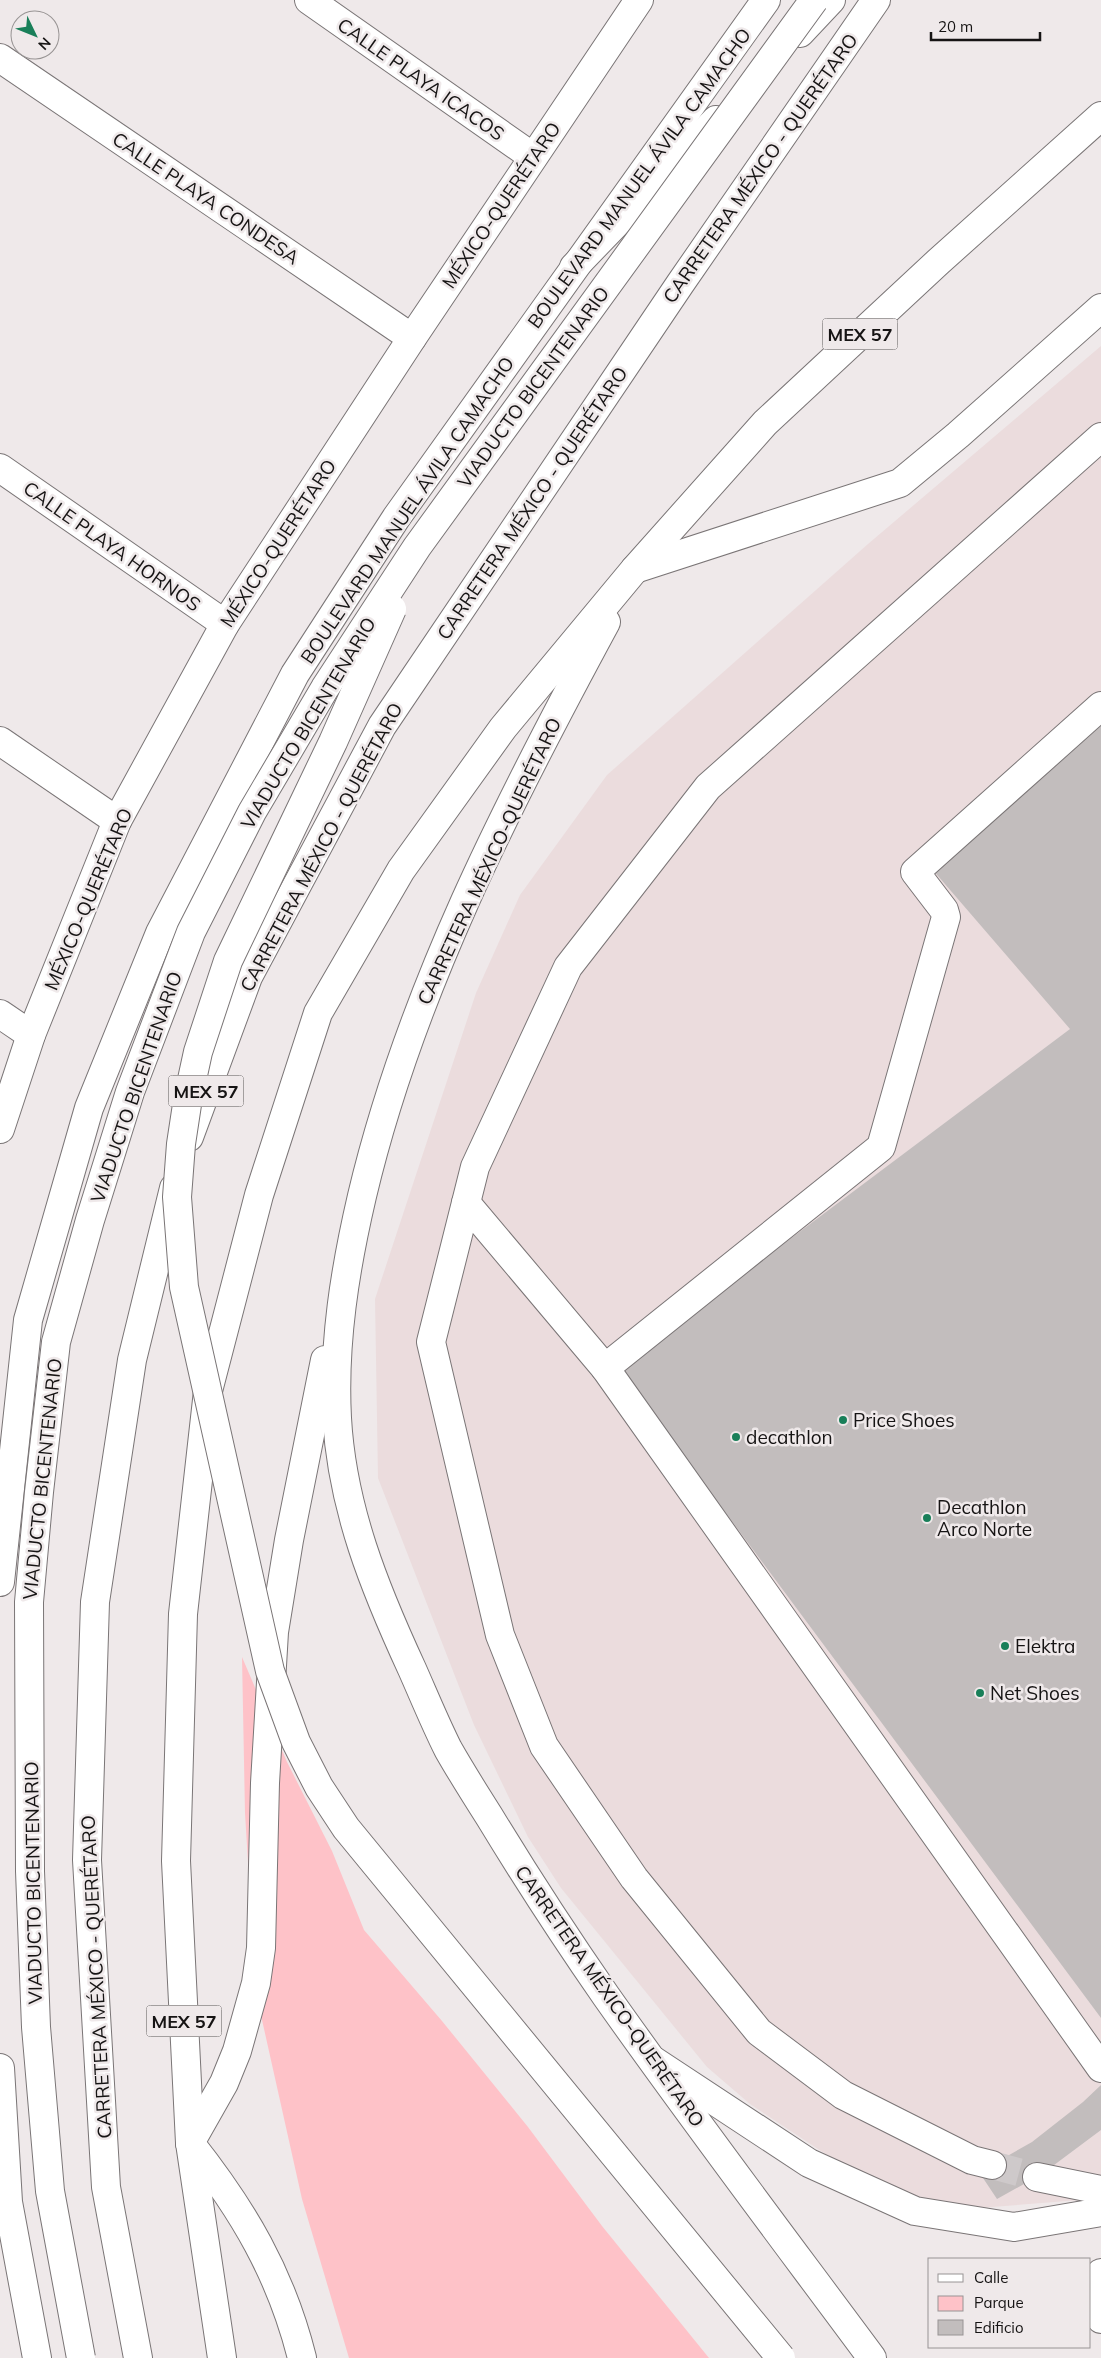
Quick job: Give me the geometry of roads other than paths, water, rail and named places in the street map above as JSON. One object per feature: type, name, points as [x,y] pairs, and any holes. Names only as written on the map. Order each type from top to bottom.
[{"type":"main road","name":"CALLE PLAYA ICACOS","points":[[309,0],[533,157]]},
{"type":"main road","name":"MÉXICO-QUERÉTARO","points":[[0,1129],[31,1035],[117,821],[225,624],[412,338],[639,0]]},
{"type":"main road","points":[[704,86],[749,0]]},
{"type":"main road","name":"BOULEVARD MANUEL ÁVILA CAMACHO","points":[[0,1582],[28,1320],[89,1108],[160,932],[295,674],[396,518],[766,0]]},
{"type":"main road","name":"VIADUCTO BICENTENARIO","points":[[81,2358],[50,2192],[36,2027],[30,1871],[29,1602],[56,1342],[90,1220],[130,1092],[191,932],[252,812],[325,688],[417,547],[814,0]]},
{"type":"main road","points":[[574,267],[831,0]]},
{"type":"main road","name":"CARRETERA MÉXICO - QUERÉTARO","points":[[138,2358],[106,2187],[88,1880],[95,1602],[132,1360],[182,1156],[248,977],[382,726],[669,301],[876,0]]},
{"type":"main road","name":"CALLE PLAYA CONDESA","points":[[0,58],[412,338]]},
{"type":"main road","name":"MEX 57","points":[[222,2358],[190,2143],[176,1861],[183,1614],[208,1390],[259,1195],[318,1014],[401,870],[503,728],[635,569],[765,423],[930,269],[1101,116]]},
{"type":"main road","points":[[635,569],[900,483],[958,435],[1101,308]]},
{"type":"main road","points":[[992,2165],[972,2160],[842,2095],[759,2032],[634,1878],[544,1746],[500,1635],[431,1342],[475,1167],[568,967],[708,787],[1101,437]]},
{"type":"main road","name":"CALLE PLAYA HORNOS","points":[[0,468],[225,624]]},
{"type":"main road","points":[[417,547],[333,742],[248,916],[212,1008],[198,1052],[180,1144],[177,1197],[184,1287],[270,1671],[296,1742],[319,1787],[352,1836],[781,2358]]},
{"type":"main road","name":"CARRETERA MÉXICO-QUERÉTARO","points":[[635,569],[575,679],[518,791],[429,984],[393,1085],[373,1150],[353,1236],[338,1323],[337,1423],[355,1528],[373,1582],[448,1748],[546,1910],[651,2059],[872,2358]]},
{"type":"main road","points":[[604,1368],[881,1147],[946,917],[944,910],[915,872],[1101,706]]},
{"type":"main road","points":[[0,741],[117,821]]},
{"type":"main road","points":[[0,1014],[31,1035]]},
{"type":"main road","points":[[466,1203],[604,1368],[1101,2068]]},
{"type":"main road","points":[[302,2358],[282,2295],[265,2254],[243,2214],[190,2143],[227,2075],[248,2018],[256,1983],[262,1948],[265,1783],[274,1632],[319,1388],[353,1236]]},
{"type":"main road","points":[[651,2059],[809,2163],[915,2211],[1014,2227],[1101,2212]]},
{"type":"main road","points":[[0,2068],[8,2202],[37,2358]]},
{"type":"main road","points":[[1037,2177],[1101,2190]]},
{"type":"main road","points":[[1101,2273],[1098,2291],[1101,2320]]},
{"type":"tunnel","points":[[992,2165],[1037,2177]]},
{"type":"place","name":"Price Shoes","points":[[843,1420]]},
{"type":"place","name":"decathlon","points":[[736,1437]]},
{"type":"place","name":"Decathlon Arco Norte","points":[[927,1518]]},
{"type":"place","name":"Elektra","points":[[1005,1646]]},
{"type":"place","name":"Net Shoes","points":[[980,1693]]}]
